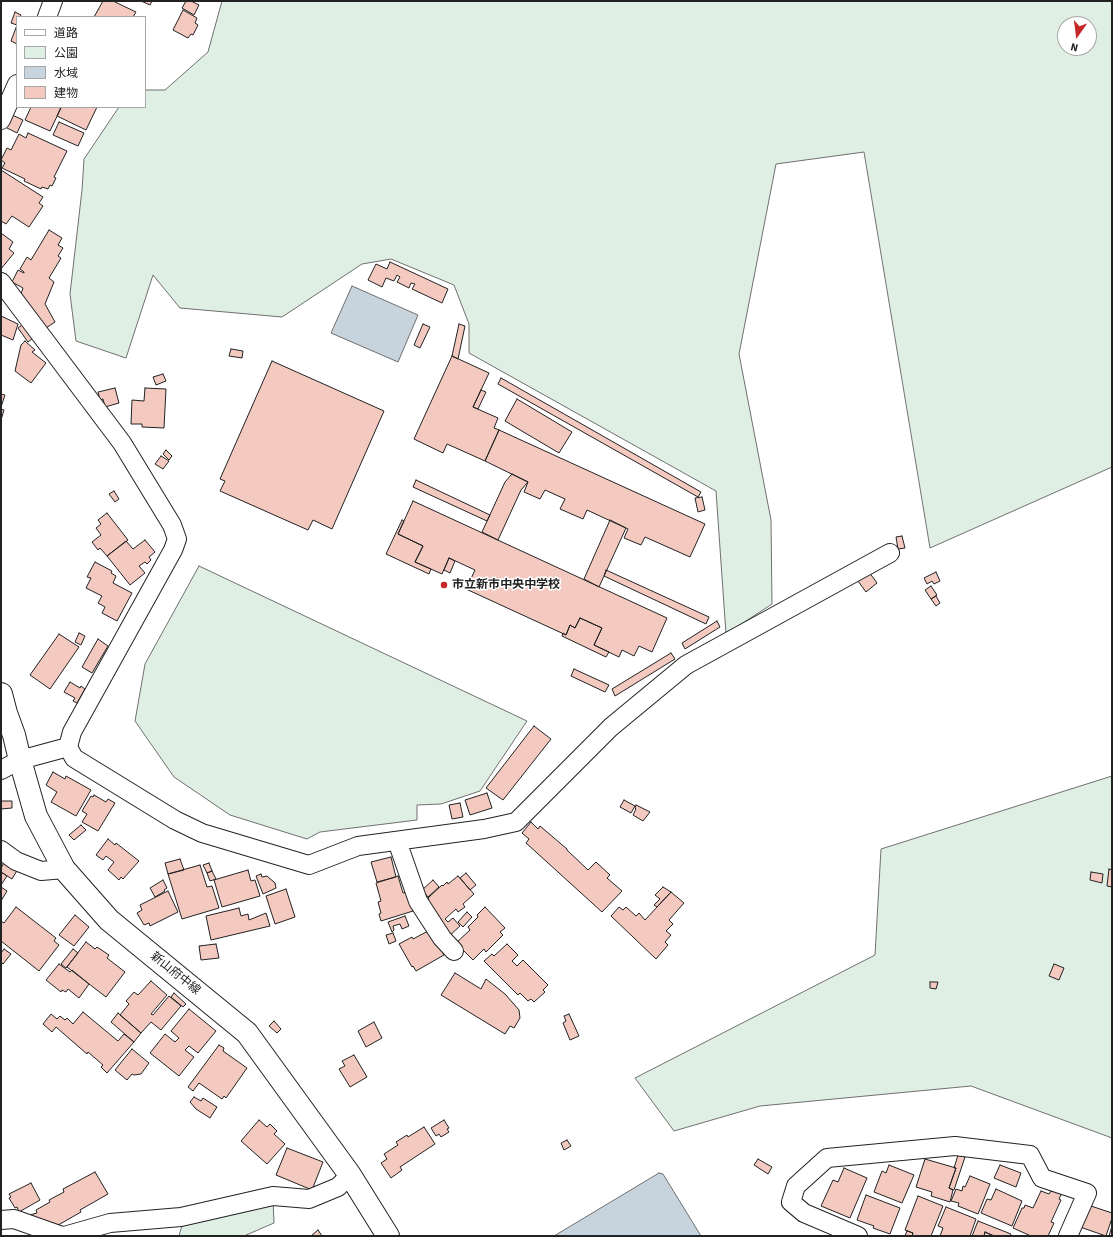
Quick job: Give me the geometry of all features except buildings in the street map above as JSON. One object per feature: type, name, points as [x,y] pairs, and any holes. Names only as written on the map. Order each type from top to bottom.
[{"type":"main road","name":"新山府中線","points":[[1,694],[6,714],[14,735],[10,765],[64,869],[109,920],[247,1032],[350,1174],[388,1236]]},
{"type":"street","points":[[47,16],[53,1]]},
{"type":"street","points":[[1,120],[16,86]]},
{"type":"street","points":[[1,282],[122,443],[172,525],[176,539],[173,550],[72,732],[68,747],[74,758],[175,820],[202,833],[309,865],[358,846],[484,829],[516,822],[611,727],[686,666],[890,553]]},
{"type":"street","points":[[10,765],[68,747]]},
{"type":"street","points":[[396,841],[418,901],[442,938],[454,951]]},
{"type":"street","points":[[1,850],[16,861],[41,871],[64,869]]},
{"type":"street","points":[[858,1236],[804,1213],[791,1202],[796,1186],[827,1158],[955,1146],[1030,1155],[1042,1178],[1087,1193],[1068,1236]]},
{"type":"street","points":[[1,1220],[14,1219],[63,1236],[110,1223],[181,1217],[273,1196],[309,1199],[338,1187],[350,1174]]},
{"type":"green space","points":[[222,1],[1112,1],[1112,467],[930,548],[864,152],[776,164],[739,354],[771,520],[772,604],[726,634],[716,491],[469,353],[469,324],[454,285],[391,259],[362,264],[282,317],[180,308],[153,275],[126,358],[76,341],[70,294],[82,190],[84,159],[118,108],[146,108],[146,90],[165,90],[208,52]]},
{"type":"green space","points":[[199,566],[527,721],[480,791],[441,804],[417,805],[417,820],[320,832],[307,839],[230,815],[174,777],[135,721],[145,664]]},
{"type":"green space","points":[[1112,776],[1112,1138],[971,1086],[760,1106],[674,1131],[635,1078],[875,955],[881,849]]},
{"type":"green space","points":[[273,1199],[274,1223],[244,1236],[179,1236],[184,1218]]},
{"type":"water","points":[[352,286],[418,315],[398,362],[331,333]]},
{"type":"water","points":[[659,1173],[663,1174],[701,1236],[554,1236]]},
{"type":"place","name":"市立新市中央中学校","points":[[444,585]]}]
